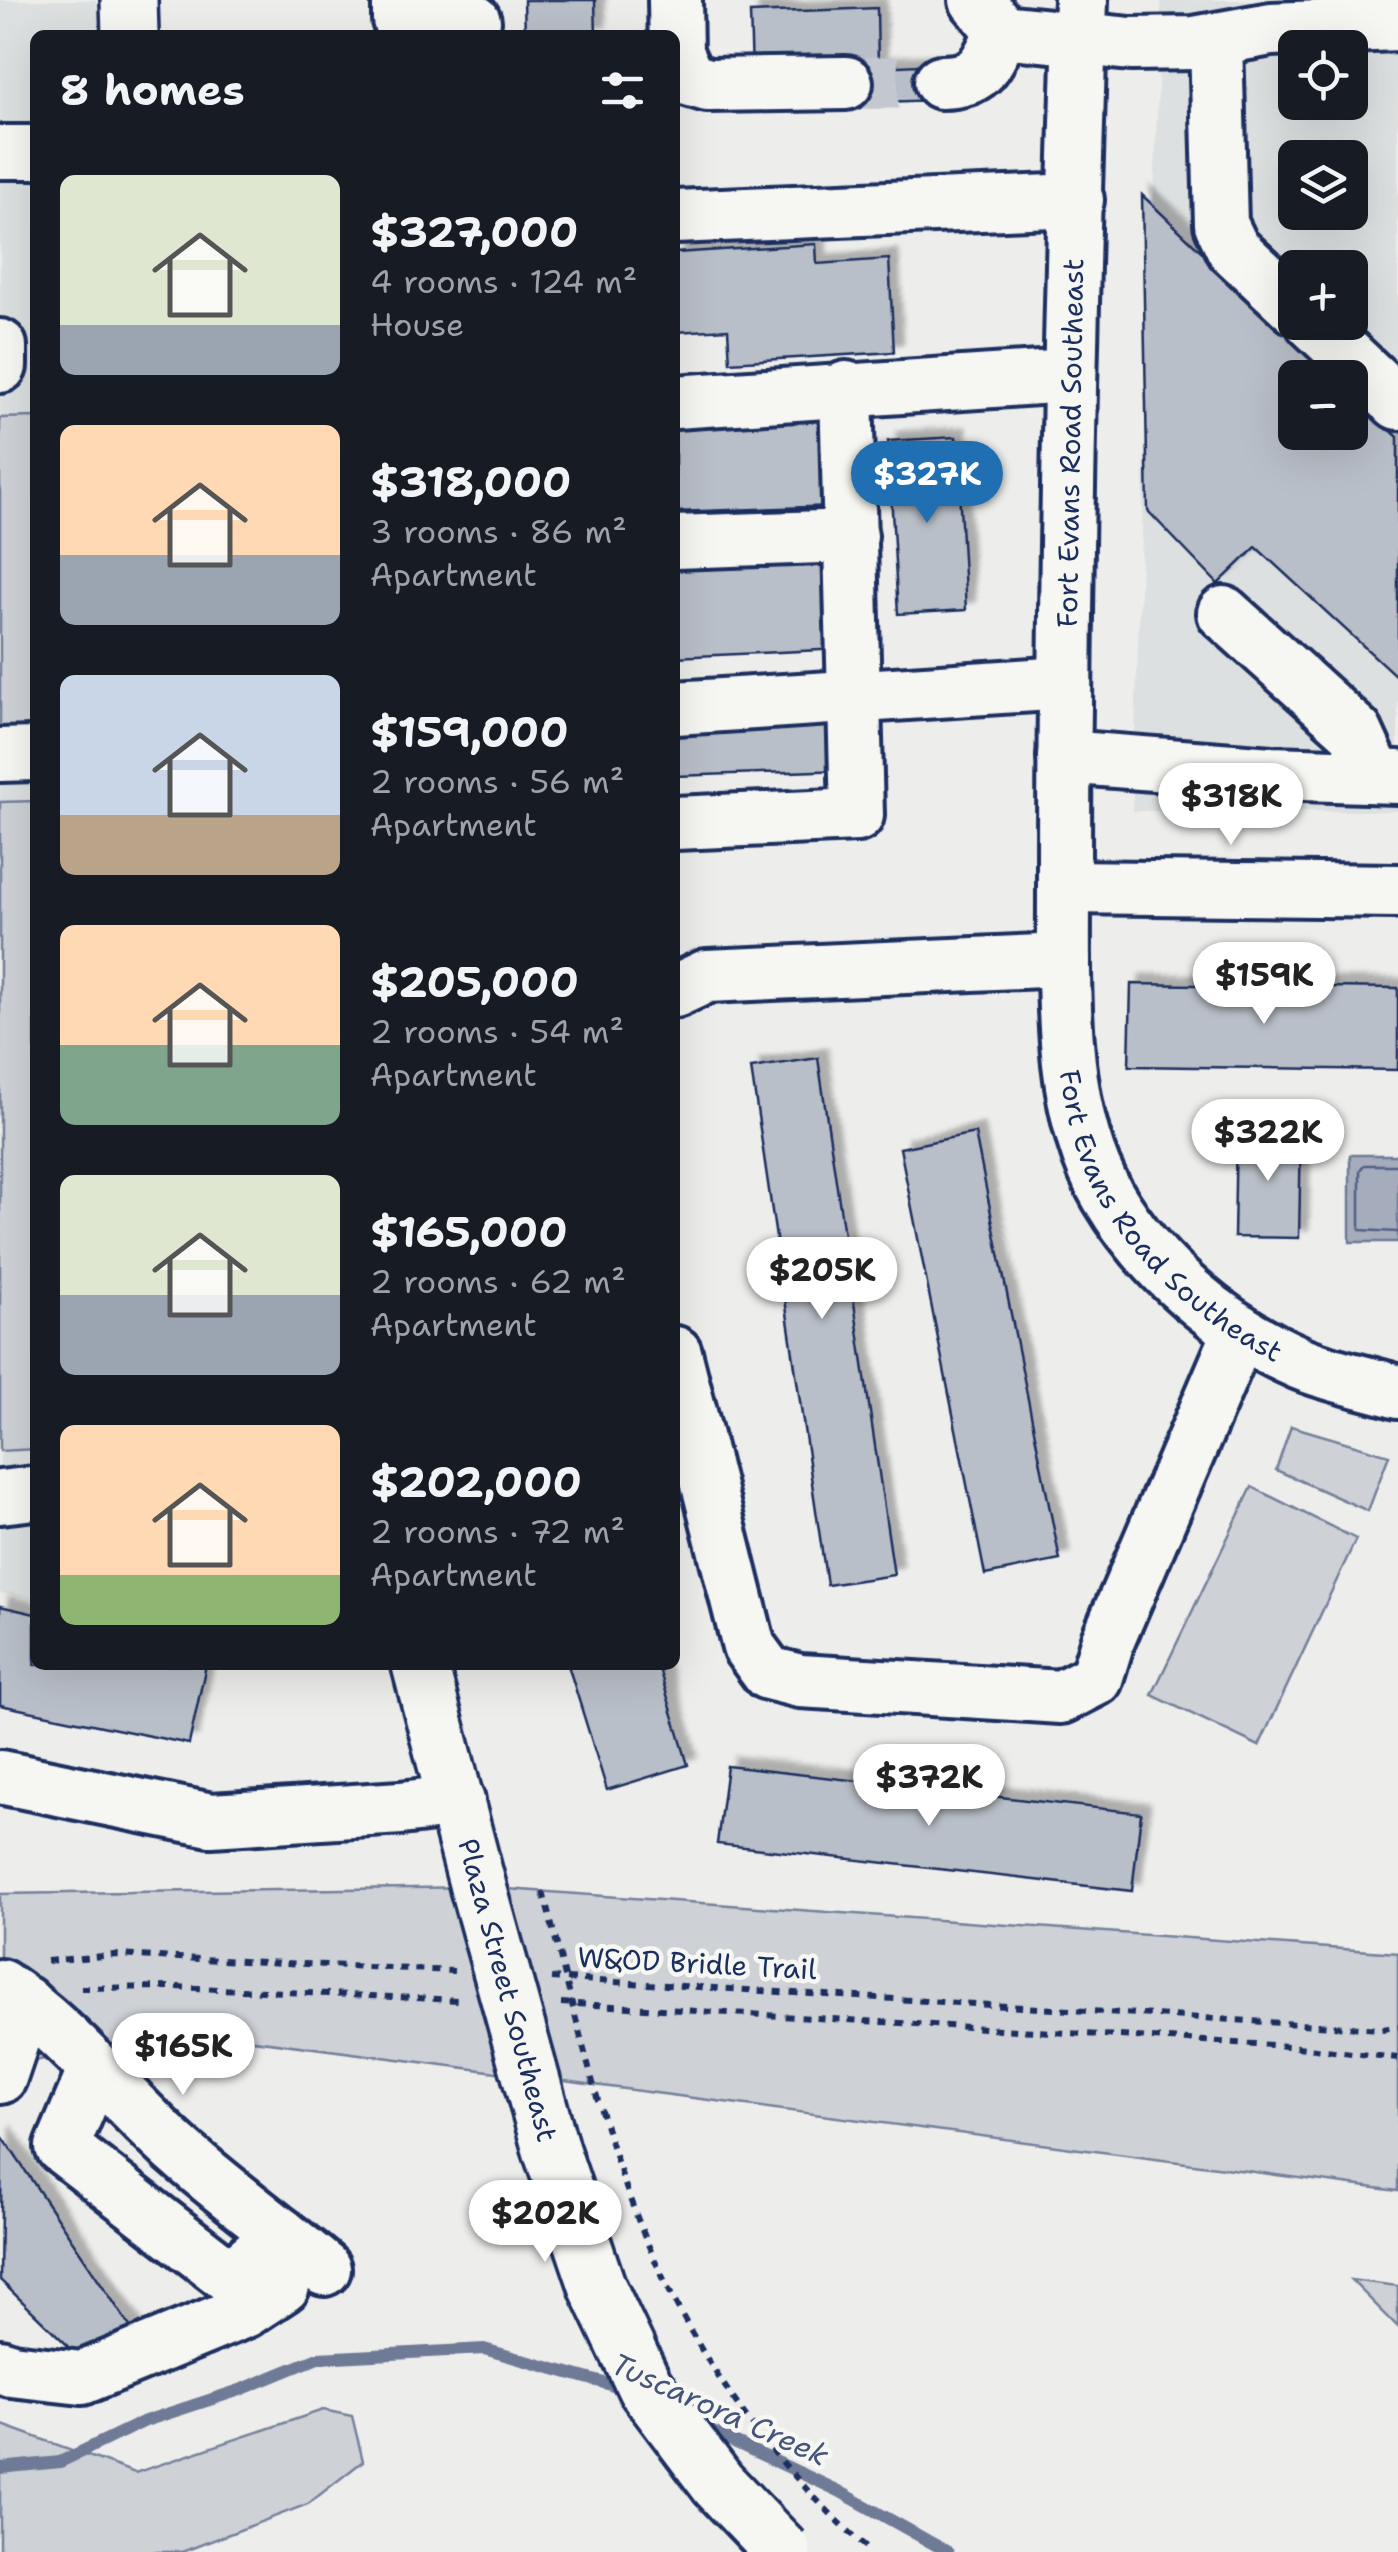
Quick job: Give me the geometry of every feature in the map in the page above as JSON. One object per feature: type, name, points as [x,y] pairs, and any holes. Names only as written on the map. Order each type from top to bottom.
[{"type":"main road","points":[[128,0],[130,30]]},
{"type":"main road","name":"Plaza Street Southeast","points":[[421,1670],[551,2150],[598,2288],[645,2386],[718,2484],[783,2552]]},
{"type":"street","points":[[399,0],[400,20],[474,21]]},
{"type":"street","points":[[675,0],[676,30]]},
{"type":"street","points":[[941,82],[962,82],[985,68],[989,16],[1080,20],[1131,44],[1216,41],[1272,29],[1398,24]]},
{"type":"street","name":"Fort Evans Road Southeast","points":[[1080,20],[1069,376],[1064,757],[1064,960],[1074,1098],[1105,1191],[1138,1242],[1187,1290],[1240,1332],[1302,1364],[1398,1392]]},
{"type":"street","points":[[1216,41],[1220,224],[1234,249],[1278,290]]},
{"type":"street","points":[[680,61],[688,80],[708,85],[846,83]]},
{"type":"street","points":[[0,152],[30,152]]},
{"type":"street","points":[[680,217],[1077,200]]},
{"type":"street","points":[[1331,340],[1398,403]]},
{"type":"street","points":[[0,346],[0,366]]},
{"type":"street","points":[[680,402],[1069,376]]},
{"type":"street","points":[[680,824],[856,816],[846,388]]},
{"type":"street","points":[[680,542],[851,536]]},
{"type":"street","points":[[1224,613],[1356,732],[1387,776]]},
{"type":"street","points":[[680,708],[1065,683]]},
{"type":"street","points":[[0,756],[30,754]]},
{"type":"street","points":[[1064,757],[1271,773],[1387,776]]},
{"type":"street","points":[[1064,887],[1398,891]]},
{"type":"street","points":[[680,989],[708,976],[1064,960]]},
{"type":"street","points":[[680,1373],[749,1648],[768,1673],[800,1681],[1061,1697],[1096,1678],[1108,1640],[1240,1332]]},
{"type":"street","points":[[0,1497],[30,1494]]},
{"type":"street","points":[[0,1776],[211,1820],[458,1801]]},
{"type":"street","points":[[8,1992],[95,2068],[175,2148],[299,2248]]},
{"type":"street","points":[[0,2076],[8,1992]]},
{"type":"street","points":[[95,2068],[62,2147],[230,2277],[299,2248]]},
{"type":"street","points":[[0,2366],[82,2378],[245,2311],[283,2286],[299,2248]]},
{"type":"path","points":[[543,1892],[620,2170],[671,2296],[743,2415],[791,2475],[872,2552]]},
{"type":"path","points":[[8,1992],[53,1958],[114,1955],[455,1971]]},
{"type":"path","name":"W&OD Bridle Trail","points":[[533,1976],[1307,2025],[1381,2029],[1398,2026]]},
{"type":"path","points":[[8,1992],[176,1987],[260,1994],[475,2000]]},
{"type":"path","points":[[553,2003],[1288,2046],[1398,2058]]},
{"type":"shaded area","points":[[0,0],[96,0],[104,30],[30,30],[30,1599],[0,1593]]},
{"type":"shaded area","points":[[1161,0],[1398,0],[1398,811],[1132,811]]},
{"type":"shaded area","points":[[30,417],[30,725],[0,730],[0,418]]},
{"type":"shaded area","points":[[30,801],[30,1449],[0,1451],[0,802]]},
{"type":"shaded area","points":[[1291,1426],[1389,1455],[1368,1511],[1276,1470]]},
{"type":"shaded area","points":[[1252,1487],[1356,1539],[1259,1746],[1152,1695]]},
{"type":"shaded area","points":[[478,1887],[1398,1953],[1398,2191],[208,2034],[0,2066],[0,1894]]},
{"type":"shaded area","points":[[1351,2280],[1398,2286],[1398,2327]]},
{"type":"shaded area","points":[[323,2410],[352,2416],[363,2461],[308,2504],[182,2552],[0,2552],[0,2424],[135,2473]]},
{"type":"water","points":[[1350,1155],[1398,1155],[1398,1242],[1350,1242]]},
{"type":"building","points":[[524,0],[595,0],[596,30],[525,30]]},
{"type":"building","points":[[877,8],[878,67],[940,64],[942,100],[847,103],[752,71],[750,13]]},
{"type":"building","points":[[1142,195],[1278,324],[1278,340],[1295,340],[1316,360],[1278,360],[1278,450],[1368,450],[1368,409],[1398,437],[1398,678],[1256,547],[1218,584],[1148,511]]},
{"type":"building","points":[[816,244],[817,264],[889,259],[894,352],[730,362],[728,329],[680,332],[680,253]]},
{"type":"building","points":[[831,419],[835,506],[680,512],[680,426]]},
{"type":"building","points":[[956,437],[966,610],[898,614],[888,441]]},
{"type":"building","points":[[838,562],[841,649],[680,657],[680,570]]},
{"type":"building","points":[[842,716],[844,770],[680,776],[680,721]]},
{"type":"building","points":[[1131,984],[1398,988],[1398,1070],[1129,1066]]},
{"type":"building","points":[[818,1058],[894,1575],[827,1585],[751,1068]]},
{"type":"building","points":[[1236,1131],[1301,1132],[1299,1238],[1234,1237]]},
{"type":"building","points":[[975,1133],[1060,1560],[985,1575],[900,1148]]},
{"type":"building","points":[[0,1606],[30,1613],[30,1670],[205,1670],[189,1744],[0,1705]]},
{"type":"building","points":[[570,1670],[660,1670],[688,1765],[607,1790]]},
{"type":"building","points":[[727,1766],[1141,1813],[1132,1891],[717,1844]]},
{"type":"building","points":[[2,2136],[133,2331],[90,2367],[0,2280]]},
{"type":"waterway","name":"Tuscarora Creek","points":[[0,2468],[60,2462],[145,2421],[240,2390],[318,2358],[484,2349],[611,2385],[630,2394]]},
{"type":"waterway","name":"Tuscarora Creek","points":[[702,2427],[839,2491],[948,2552]]},
{"type":"tunnel","points":[[846,83],[941,82]]}]
